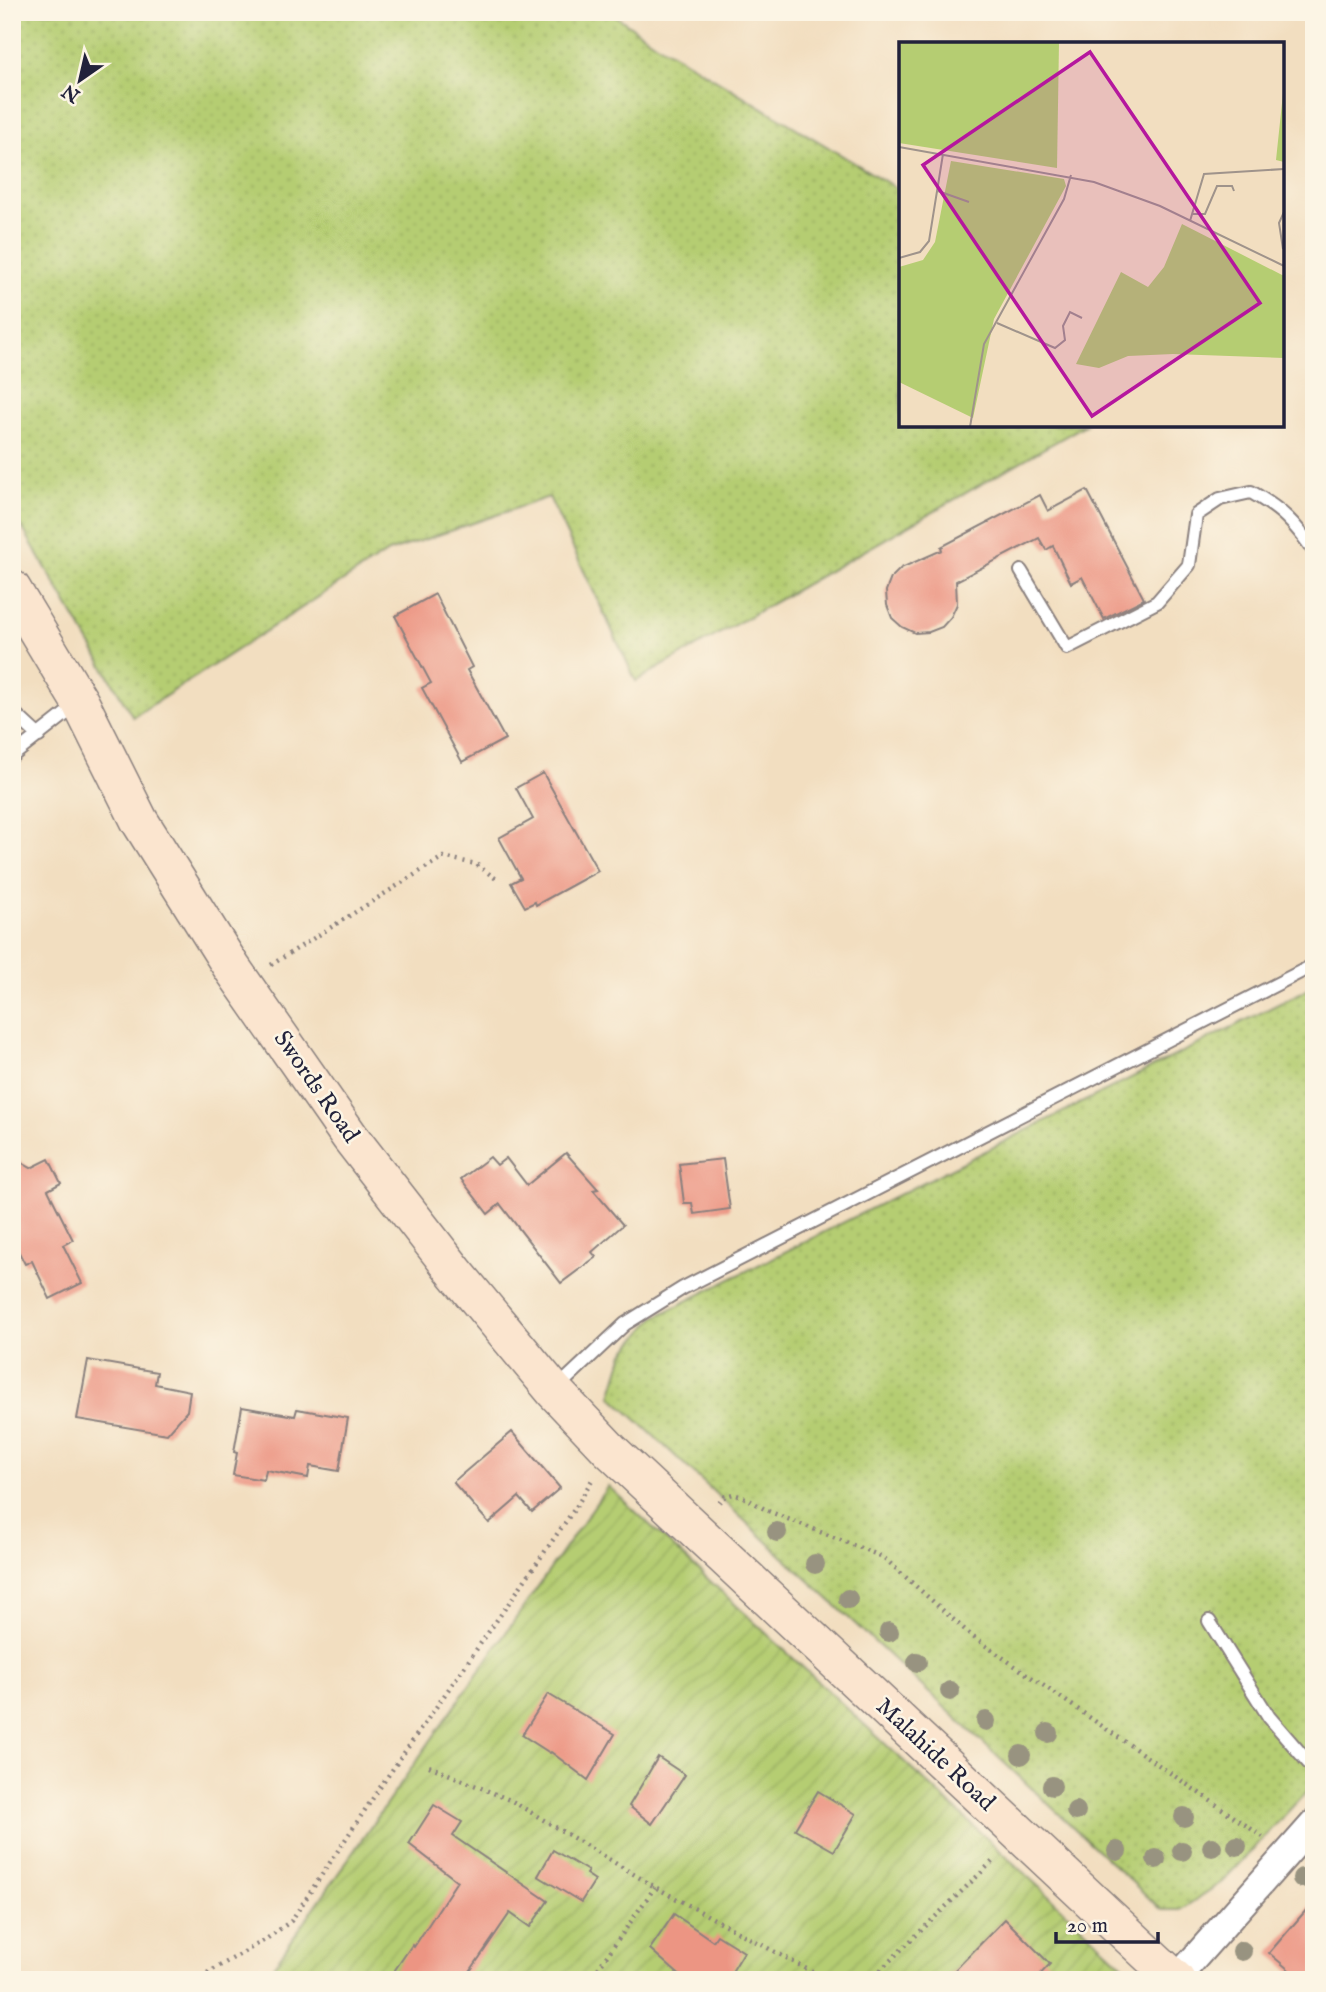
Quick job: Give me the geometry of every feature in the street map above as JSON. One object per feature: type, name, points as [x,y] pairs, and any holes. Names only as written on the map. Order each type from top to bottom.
[{"type":"main road","name":"Swords Road","points":[[12,589],[80,702],[139,820],[232,968],[349,1137],[455,1272],[554,1391],[610,1450],[694,1530]]},
{"type":"main road","name":"Malahide Road","points":[[694,1530],[1176,1980]]},
{"type":"street","points":[[1176,1980],[1314,1823]]},
{"type":"lane","points":[[1021,571],[1067,648],[1157,602],[1189,565],[1196,515],[1220,499],[1251,492],[1277,507],[1314,551]]},
{"type":"lane","points":[[12,756],[80,702]]},
{"type":"lane","points":[[12,711],[39,736]]},
{"type":"lane","points":[[554,1391],[625,1324],[683,1288],[1314,965]]},
{"type":"lane","points":[[1209,1621],[1269,1717],[1314,1769]]},
{"type":"path","points":[[265,969],[443,857],[476,864],[499,881]]},
{"type":"path","points":[[195,1980],[265,1940],[291,1921],[383,1783],[576,1507],[610,1450]]},
{"type":"path","points":[[694,1530],[723,1497],[733,1494],[768,1511],[883,1557],[973,1637],[1286,1853]]},
{"type":"path","points":[[429,1766],[512,1801],[655,1887],[827,1980]]},
{"type":"path","points":[[870,1980],[1021,1835]]},
{"type":"path","points":[[590,1980],[655,1887]]},
{"type":"green space","points":[[12,12],[610,12],[655,43],[899,190],[899,427],[1081,427],[636,681],[549,497],[388,552],[133,717],[12,510]]},
{"type":"green space","points":[[1314,986],[1314,1774],[1310,1778],[1312,1786],[1222,1882],[1180,1910],[1162,1910],[611,1396],[624,1353],[655,1317]]},
{"type":"green space","points":[[608,1486],[1139,1980],[264,1980]]},
{"type":"building","points":[[1087,490],[1144,599],[1104,619],[1082,577],[1071,583],[1053,546],[1046,550],[1039,538],[956,581],[957,604],[942,627],[915,633],[892,618],[886,591],[891,578],[901,568],[942,550],[941,547],[1040,495],[1048,511]]},
{"type":"building","points":[[435,594],[472,667],[467,670],[505,739],[462,762],[422,688],[431,683],[395,616]]},
{"type":"building","points":[[543,773],[598,871],[536,905],[535,902],[525,907],[511,883],[521,878],[499,838],[533,819],[516,788]]},
{"type":"building","points":[[566,1153],[598,1189],[593,1190],[623,1225],[592,1252],[596,1257],[561,1283],[500,1204],[488,1214],[461,1179],[490,1157],[497,1165],[506,1158],[527,1185]]},
{"type":"building","points":[[12,1157],[31,1168],[49,1159],[61,1183],[48,1190],[73,1240],[63,1245],[82,1283],[50,1299],[32,1261],[25,1264],[12,1239]]},
{"type":"building","points":[[723,1159],[730,1209],[694,1214],[692,1203],[684,1203],[679,1164]]},
{"type":"building","points":[[88,1360],[157,1372],[155,1384],[190,1391],[187,1411],[167,1434],[77,1419]]},
{"type":"building","points":[[242,1407],[295,1416],[297,1409],[348,1418],[339,1471],[310,1466],[308,1478],[266,1470],[264,1480],[233,1475]]},
{"type":"building","points":[[512,1432],[560,1488],[532,1512],[519,1497],[489,1523],[453,1482]]},
{"type":"building","points":[[548,1694],[615,1734],[588,1780],[551,1752],[522,1735]]},
{"type":"building","points":[[658,1757],[685,1775],[652,1824],[629,1806]]},
{"type":"building","points":[[818,1791],[856,1814],[834,1851],[795,1829]]},
{"type":"building","points":[[434,1805],[462,1822],[453,1836],[548,1901],[530,1927],[510,1913],[464,1980],[388,1980],[412,1945],[414,1947],[457,1881],[409,1844]]},
{"type":"building","points":[[553,1850],[588,1871],[586,1874],[595,1880],[581,1902],[538,1876]]},
{"type":"building","points":[[1314,1901],[1314,1980],[1301,1980],[1269,1953]]},
{"type":"building","points":[[674,1914],[713,1941],[717,1935],[744,1952],[727,1980],[685,1980],[650,1949]]},
{"type":"building","points":[[1005,1919],[1050,1964],[1035,1980],[945,1980]]}]
